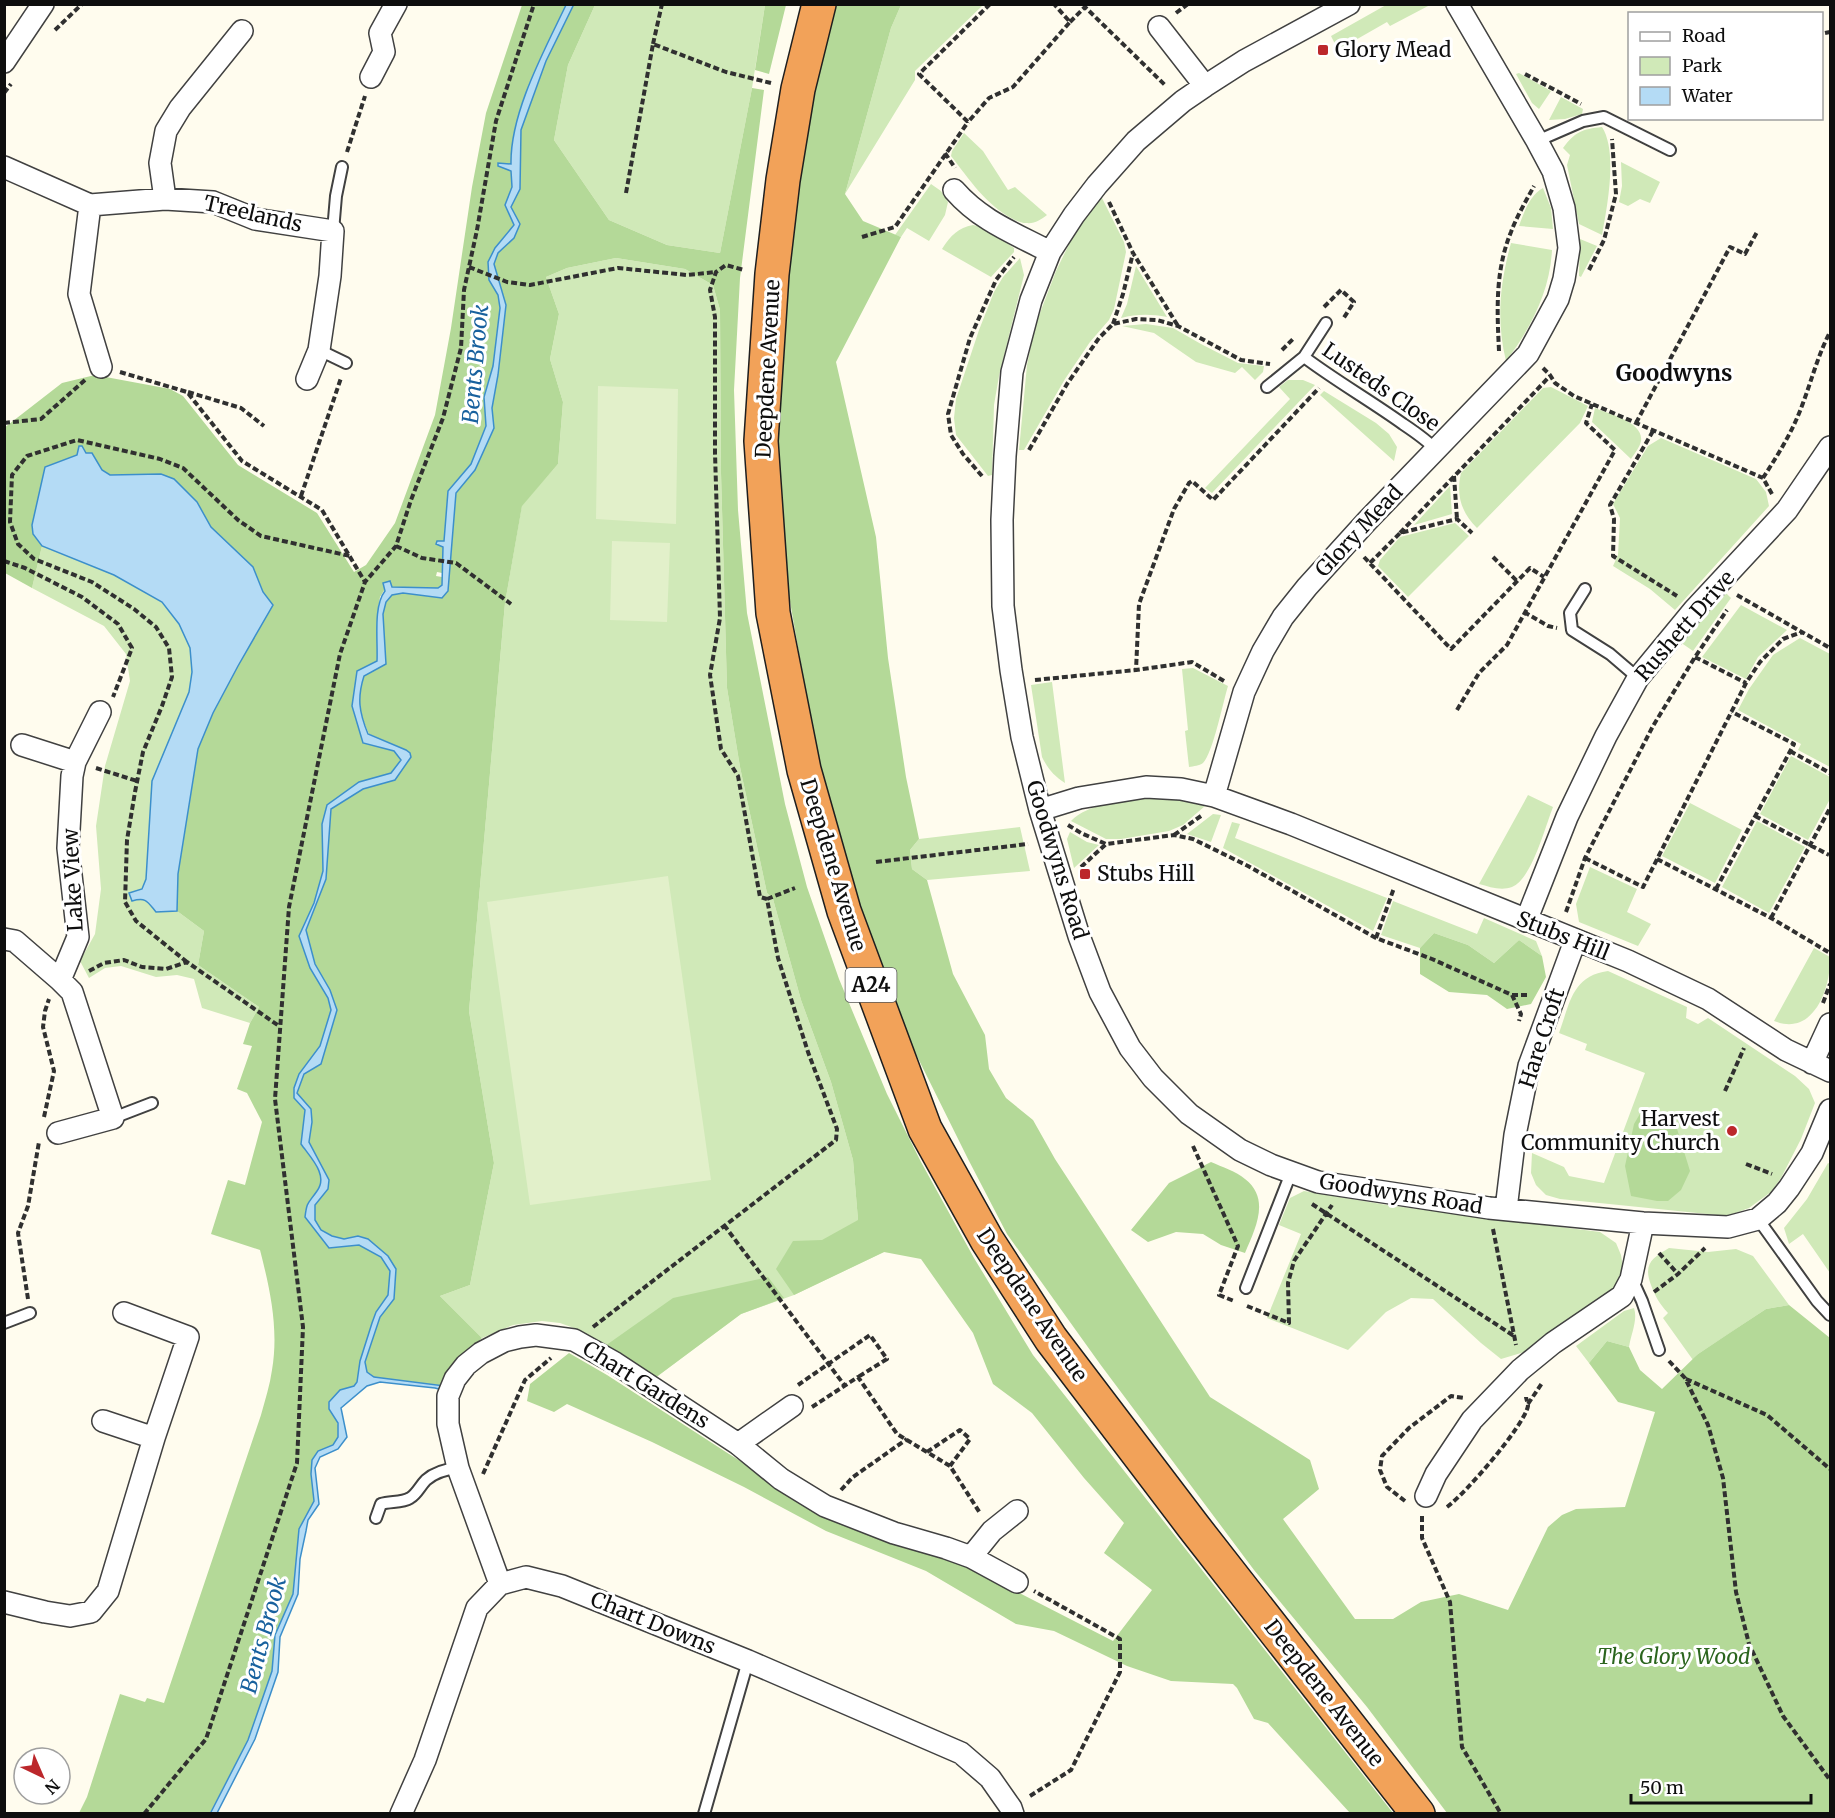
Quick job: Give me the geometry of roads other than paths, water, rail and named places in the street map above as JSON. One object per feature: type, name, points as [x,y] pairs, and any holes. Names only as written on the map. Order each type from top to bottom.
[{"type":"highway","name":"Deepdene Avenue","points":[[819,4],[798,90],[783,180],[771,274],[761,441],[773,614],[804,770],[844,911],[925,1130],[987,1240],[1050,1339],[1418,1814]]},
{"type":"street","points":[[4,62],[43,4]]},
{"type":"street","points":[[371,77],[384,52],[380,33],[396,4]]},
{"type":"street","name":"Goodwyns Road","points":[[1349,4],[1244,61],[1205,86],[1183,101],[1136,141],[1097,185],[1050,252],[1031,300],[1012,372],[1005,445],[1002,520],[1003,606],[1013,683],[1022,737],[1050,807],[1086,954],[1100,992],[1130,1048],[1153,1078],[1189,1114],[1288,1181],[1318,1182],[1497,1208],[1642,1223],[1728,1227],[1758,1219],[1777,1203],[1812,1153],[1830,1110]]},
{"type":"street","name":"Glory Mead","points":[[1214,796],[1244,692],[1278,625],[1307,586],[1528,354],[1558,299],[1569,248],[1564,208],[1553,171],[1457,4]]},
{"type":"street","points":[[1159,27],[1205,86]]},
{"type":"street","points":[[165,199],[160,163],[166,131],[180,108],[242,30]]},
{"type":"street","name":"Treelands","points":[[4,167],[90,205],[165,199],[213,202],[255,219],[333,231]]},
{"type":"street","points":[[954,190],[967,205],[987,219],[1050,252]]},
{"type":"street","points":[[90,205],[79,294],[101,367]]},
{"type":"street","points":[[307,379],[320,350],[330,276],[333,231]]},
{"type":"street","name":"Rushett Drive","points":[[1529,914],[1567,817],[1606,736],[1638,678],[1694,610],[1729,590],[1830,447]]},
{"type":"street","name":"Lake View","points":[[60,980],[78,937],[68,848],[72,776],[75,762],[100,711]]},
{"type":"street","points":[[22,745],[75,762]]},
{"type":"street","name":"Stubs Hill","points":[[1050,807],[1079,798],[1146,787],[1181,789],[1214,796],[1291,824],[1401,870],[1529,914],[1575,941],[1628,962],[1708,999],[1754,1030],[1821,1067]]},
{"type":"street","points":[[4,939],[15,941],[72,992],[113,1118],[47,1128]]},
{"type":"street","name":"Hare Croft","points":[[1497,1208],[1529,1066],[1575,941]]},
{"type":"street","points":[[1821,1067],[1830,1024]]},
{"type":"street","points":[[1426,1496],[1436,1474],[1472,1420],[1520,1370],[1553,1343],[1622,1296],[1631,1279],[1642,1223]]},
{"type":"street","points":[[4,1602],[70,1616],[91,1612],[108,1591],[154,1438],[188,1337],[124,1313]]},
{"type":"street","name":"Chart Gardens","points":[[500,1584],[458,1468],[448,1424],[448,1396],[455,1379],[466,1365],[481,1353],[520,1337],[536,1335],[574,1340],[615,1363],[738,1444],[781,1479],[825,1506],[894,1533],[971,1557],[1017,1582]]},
{"type":"street","points":[[738,1444],[795,1403]]},
{"type":"street","points":[[103,1421],[154,1438]]},
{"type":"street","points":[[971,1557],[992,1531],[1017,1511]]},
{"type":"street","name":"Chart Downs","points":[[500,1584],[526,1577],[562,1586],[748,1661],[961,1753],[990,1778],[1012,1811]]},
{"type":"street","points":[[401,1814],[425,1760],[477,1608],[500,1584]]},
{"type":"lane","points":[[1537,141],[1583,121],[1604,117],[1670,150]]},
{"type":"lane","points":[[333,231],[336,196],[342,167]]},
{"type":"lane","name":"Lusteds Close","points":[[1267,387],[1304,357],[1326,323]]},
{"type":"lane","points":[[320,350],[346,363]]},
{"type":"lane","name":"Lusteds Close","points":[[1304,357],[1391,415],[1429,442],[1436,450]]},
{"type":"lane","points":[[1585,589],[1570,613],[1572,630],[1610,654],[1638,678]]},
{"type":"lane","points":[[113,1118],[152,1103]]},
{"type":"lane","points":[[1246,1288],[1288,1181]]},
{"type":"lane","points":[[1758,1219],[1817,1301],[1830,1315]]},
{"type":"lane","points":[[1631,1279],[1642,1301],[1659,1350]]},
{"type":"lane","points":[[4,1323],[30,1313]]},
{"type":"lane","points":[[376,1518],[381,1504],[408,1500],[427,1479],[444,1470],[458,1468]]},
{"type":"lane","points":[[704,1814],[748,1661]]},
{"type":"water","points":[[566,5],[573,6],[546,61],[521,130],[520,189],[511,207],[520,224],[514,238],[498,253],[494,264],[506,305],[492,408],[494,428],[475,470],[456,493],[448,591],[442,598],[403,593],[392,595],[386,602],[383,614],[386,664],[364,676],[360,691],[360,705],[368,734],[406,750],[411,757],[395,780],[363,789],[331,809],[326,879],[306,930],[315,964],[330,990],[337,1010],[321,1064],[304,1074],[297,1093],[311,1109],[309,1142],[329,1180],[328,1189],[315,1205],[315,1220],[321,1230],[332,1236],[344,1239],[358,1236],[368,1239],[388,1256],[396,1269],[394,1299],[380,1317],[365,1362],[367,1372],[374,1377],[445,1386],[442,1390],[380,1382],[367,1386],[341,1408],[347,1437],[338,1449],[320,1457],[315,1468],[319,1504],[308,1520],[300,1559],[298,1594],[280,1637],[278,1672],[255,1739],[217,1813],[210,1814],[248,1740],[272,1671],[275,1635],[293,1594],[299,1529],[314,1501],[312,1460],[318,1451],[333,1445],[338,1437],[338,1423],[329,1409],[329,1402],[340,1390],[354,1386],[357,1382],[360,1361],[372,1323],[376,1312],[388,1295],[390,1271],[381,1257],[359,1245],[329,1248],[305,1217],[307,1205],[317,1191],[321,1179],[317,1166],[301,1144],[305,1110],[294,1098],[294,1088],[299,1074],[320,1046],[331,1010],[328,998],[310,968],[299,936],[314,903],[323,871],[322,824],[327,805],[359,782],[391,773],[401,760],[394,751],[363,743],[352,706],[357,671],[377,661],[377,614],[381,597],[385,591],[383,583],[390,581],[392,587],[438,588],[442,585],[443,547],[436,544],[437,541],[444,541],[448,491],[471,464],[486,426],[484,397],[493,366],[500,308],[498,295],[489,280],[488,262],[495,248],[514,225],[505,205],[512,187],[511,171],[498,166],[498,163],[511,164],[512,144],[522,103]]},
{"type":"water","points":[[79,446],[82,446],[86,453],[92,453],[102,470],[110,475],[161,474],[174,479],[197,502],[211,527],[253,567],[263,592],[273,605],[213,713],[198,749],[178,874],[177,911],[156,912],[146,901],[140,899],[132,901],[129,893],[142,889],[146,879],[152,781],[189,692],[192,672],[190,648],[179,624],[162,602],[114,575],[42,546],[33,534],[32,525],[45,467],[77,455]]},
{"type":"place","name":"Glory Mead","points":[[1323,50]]},
{"type":"place","name":"Stubs Hill","points":[[1085,874]]},
{"type":"place","name":"Harvest Community Church","points":[[1732,1131]]},
{"type":"district","name":"Goodwyns","points":[[1674,373]]},
{"type":"water label","name":"Bents Brook","points":[[475,364]]},
{"type":"water label","name":"Bents Brook","points":[[263,1635]]},
{"type":"park label","name":"The Glory Wood","points":[[1674,1657]]}]
